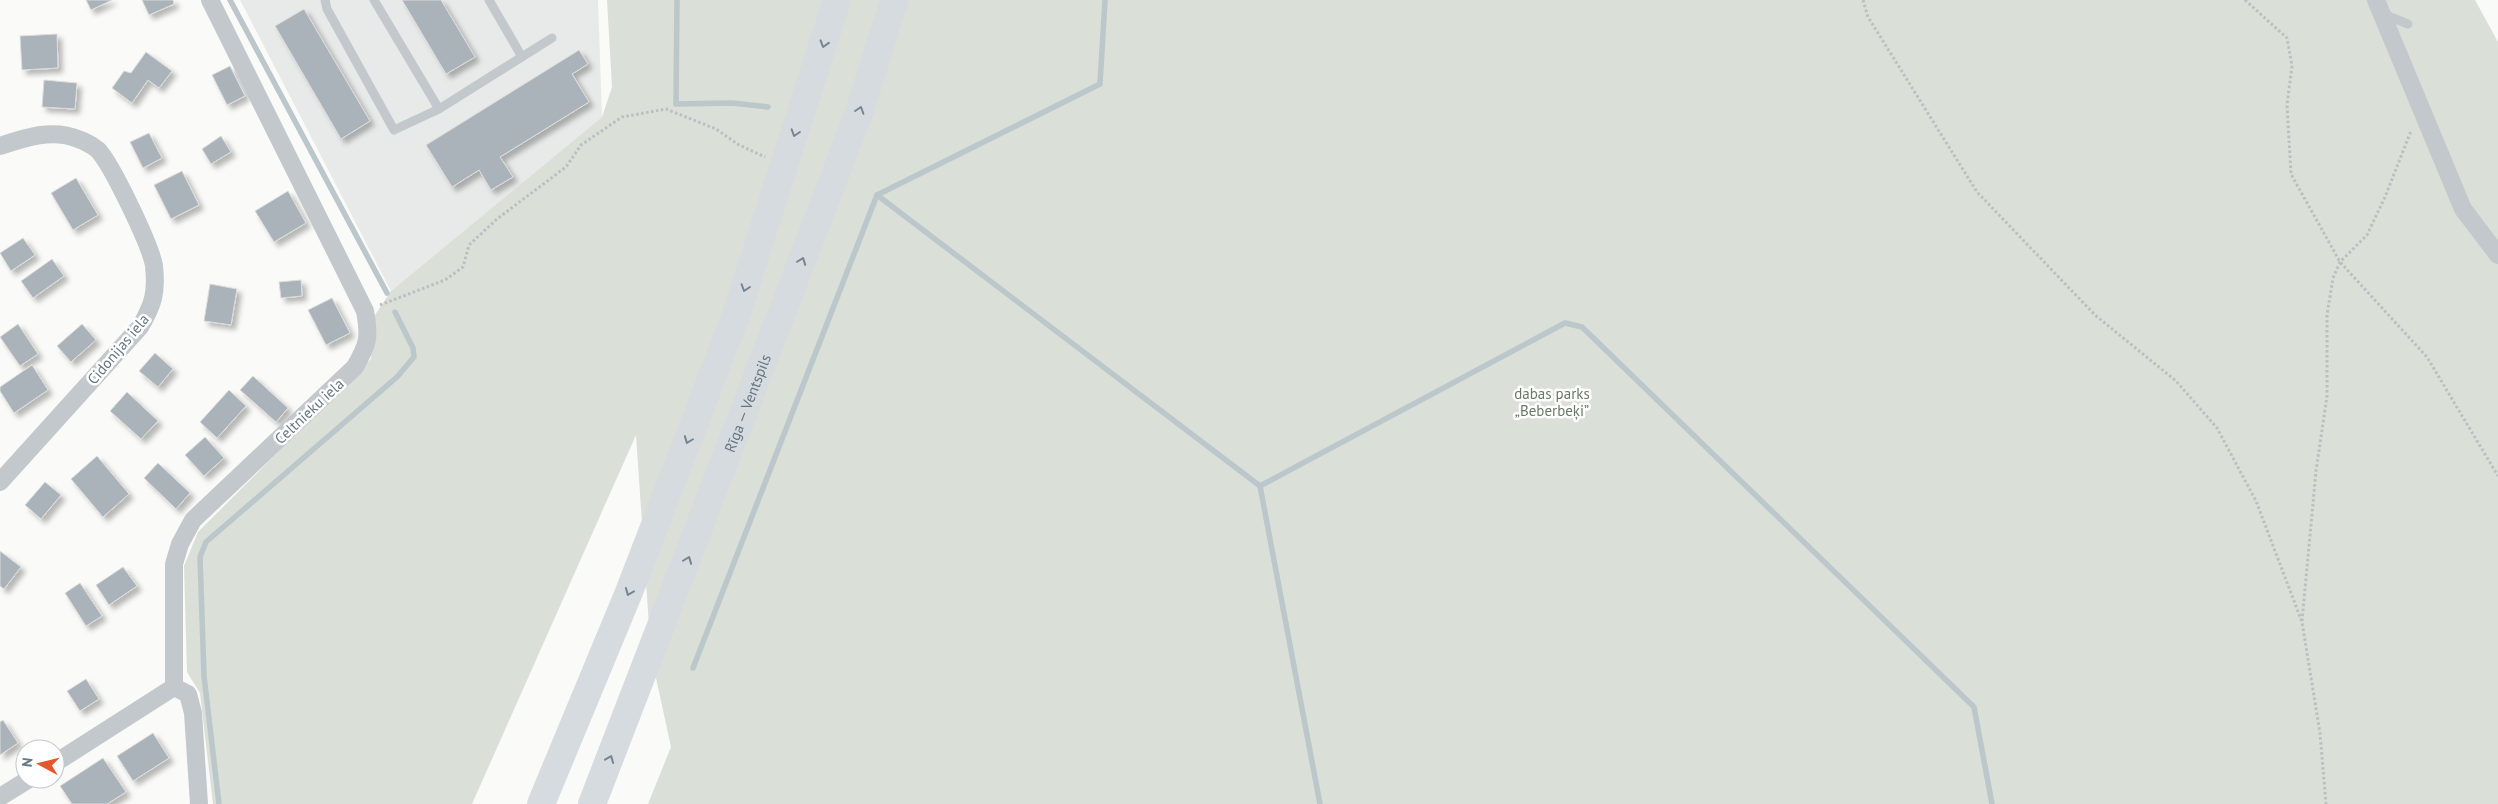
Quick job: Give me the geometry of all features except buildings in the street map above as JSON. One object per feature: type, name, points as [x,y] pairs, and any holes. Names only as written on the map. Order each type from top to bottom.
[{"type":"highway","points":[[541,804],[629,592],[736,315],[837,0]]},
{"type":"highway","name":"Rīga — Ventspils","points":[[592,804],[859,114],[894,0]]},
{"type":"street","name":"Celtnieku iela","points":[[174,686],[174,564],[180,544],[193,520],[355,367],[367,346],[368,327],[365,311],[210,0]]},
{"type":"street","points":[[2379,7],[2463,209],[2498,255]]},
{"type":"street","name":"Cidonijas iela","points":[[0,146],[36,135],[54,135],[77,138],[98,150],[118,184],[145,238],[154,265],[155,288],[152,308],[140,327],[0,482]]},
{"type":"street","points":[[65,757],[174,686],[188,694],[193,713],[199,804]]},
{"type":"street","points":[[0,797],[15,788]]},
{"type":"lane","points":[[325,0],[326,9],[394,130],[439,109],[552,38]]},
{"type":"lane","points":[[374,0],[439,109]]},
{"type":"lane","points":[[489,0],[522,57]]},
{"type":"lane","points":[[2379,7],[2408,24]]},
{"type":"path","points":[[1863,0],[1868,18],[1977,192],[2095,315],[2176,381],[2217,428],[2256,501],[2302,622],[2320,733],[2326,804]]},
{"type":"path","points":[[2245,0],[2287,38],[2292,66],[2287,105],[2291,174],[2340,262],[2427,357],[2498,476]]},
{"type":"path","points":[[2302,622],[2316,472],[2327,396],[2327,314],[2333,278],[2340,262],[2367,235],[2385,197],[2420,105]]},
{"type":"path","points":[[365,311],[445,280],[457,271],[462,267],[469,245],[498,219],[566,166],[581,145],[622,117],[666,109],[716,129],[739,145],[784,167]]},
{"type":"shaded area","points":[[240,0],[598,0],[602,117],[391,291]]},
{"type":"green space","name":"dabas parks „Beberbeķi”","points":[[607,0],[2475,0],[2498,42],[2498,804],[648,804],[671,747],[651,655],[636,435],[472,804],[213,804],[200,693],[187,672],[184,566],[198,532],[371,359],[373,318],[391,291],[602,117],[612,87]]},
{"type":"waterway","points":[[230,0],[387,293]]},
{"type":"waterway","points":[[677,0],[676,104],[732,103],[768,107]]},
{"type":"waterway","points":[[693,668],[877,195],[1100,84],[1105,0]]},
{"type":"waterway","points":[[877,195],[1260,486],[1320,804]]},
{"type":"waterway","points":[[219,804],[204,676],[200,557],[206,542],[397,377],[414,357],[413,348],[395,312]]},
{"type":"waterway","points":[[1260,486],[1565,323],[1582,327],[1974,707],[1992,804]]}]
